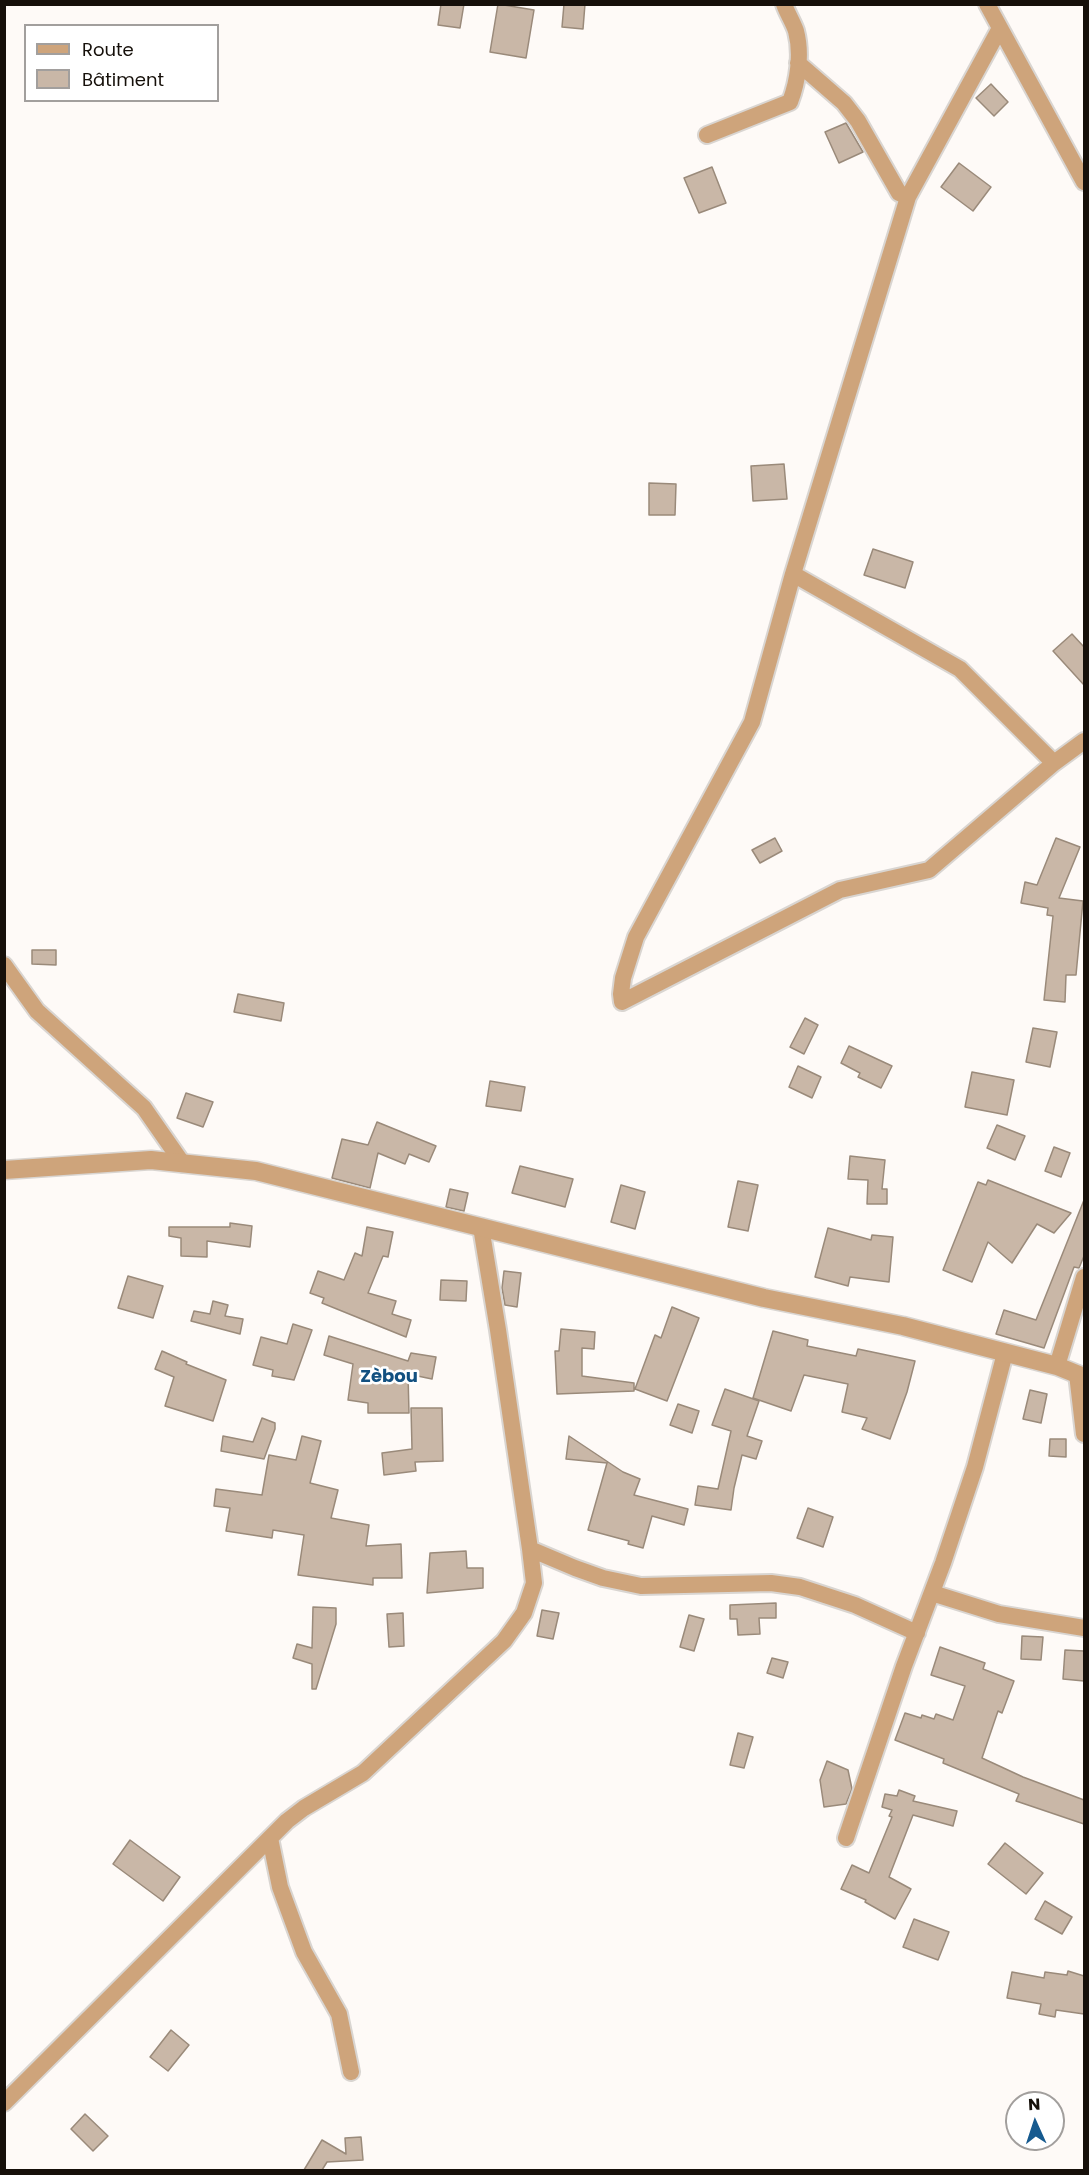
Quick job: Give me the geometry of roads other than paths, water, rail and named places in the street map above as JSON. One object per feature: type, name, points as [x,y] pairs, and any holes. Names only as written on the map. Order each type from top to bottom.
[{"type":"street","points":[[707,135],[790,102],[796,85],[798,63],[796,31],[783,4]]},
{"type":"street","points":[[987,4],[1084,182]]},
{"type":"street","points":[[1000,28],[908,197],[793,574],[752,722],[636,937],[623,978],[622,1002],[840,890],[929,870],[1054,763],[1084,741]]},
{"type":"street","points":[[798,63],[844,103],[858,121],[899,193],[908,197]]},
{"type":"street","points":[[793,574],[960,669],[1054,763]]},
{"type":"street","points":[[4,965],[37,1011],[144,1108],[183,1164]]},
{"type":"street","points":[[4,1170],[140,1160],[256,1171],[764,1299],[903,1326],[1057,1366],[1081,1375],[1084,1434]]},
{"type":"street","points":[[4,2103],[270,1838],[304,1808],[363,1773],[504,1641],[524,1613],[534,1583],[481,1227]]},
{"type":"street","points":[[1057,1366],[1084,1277]]},
{"type":"street","points":[[846,1838],[975,1467],[1005,1353]]},
{"type":"street","points":[[530,1549],[603,1578],[641,1586],[771,1583],[800,1587],[855,1605],[916,1633]]},
{"type":"street","points":[[932,1593],[999,1614],[1084,1628]]},
{"type":"street","points":[[270,1838],[280,1887],[304,1952],[339,2014],[351,2072]]},
{"type":"district","name":"Zèbou","points":[[389,1377]]}]
